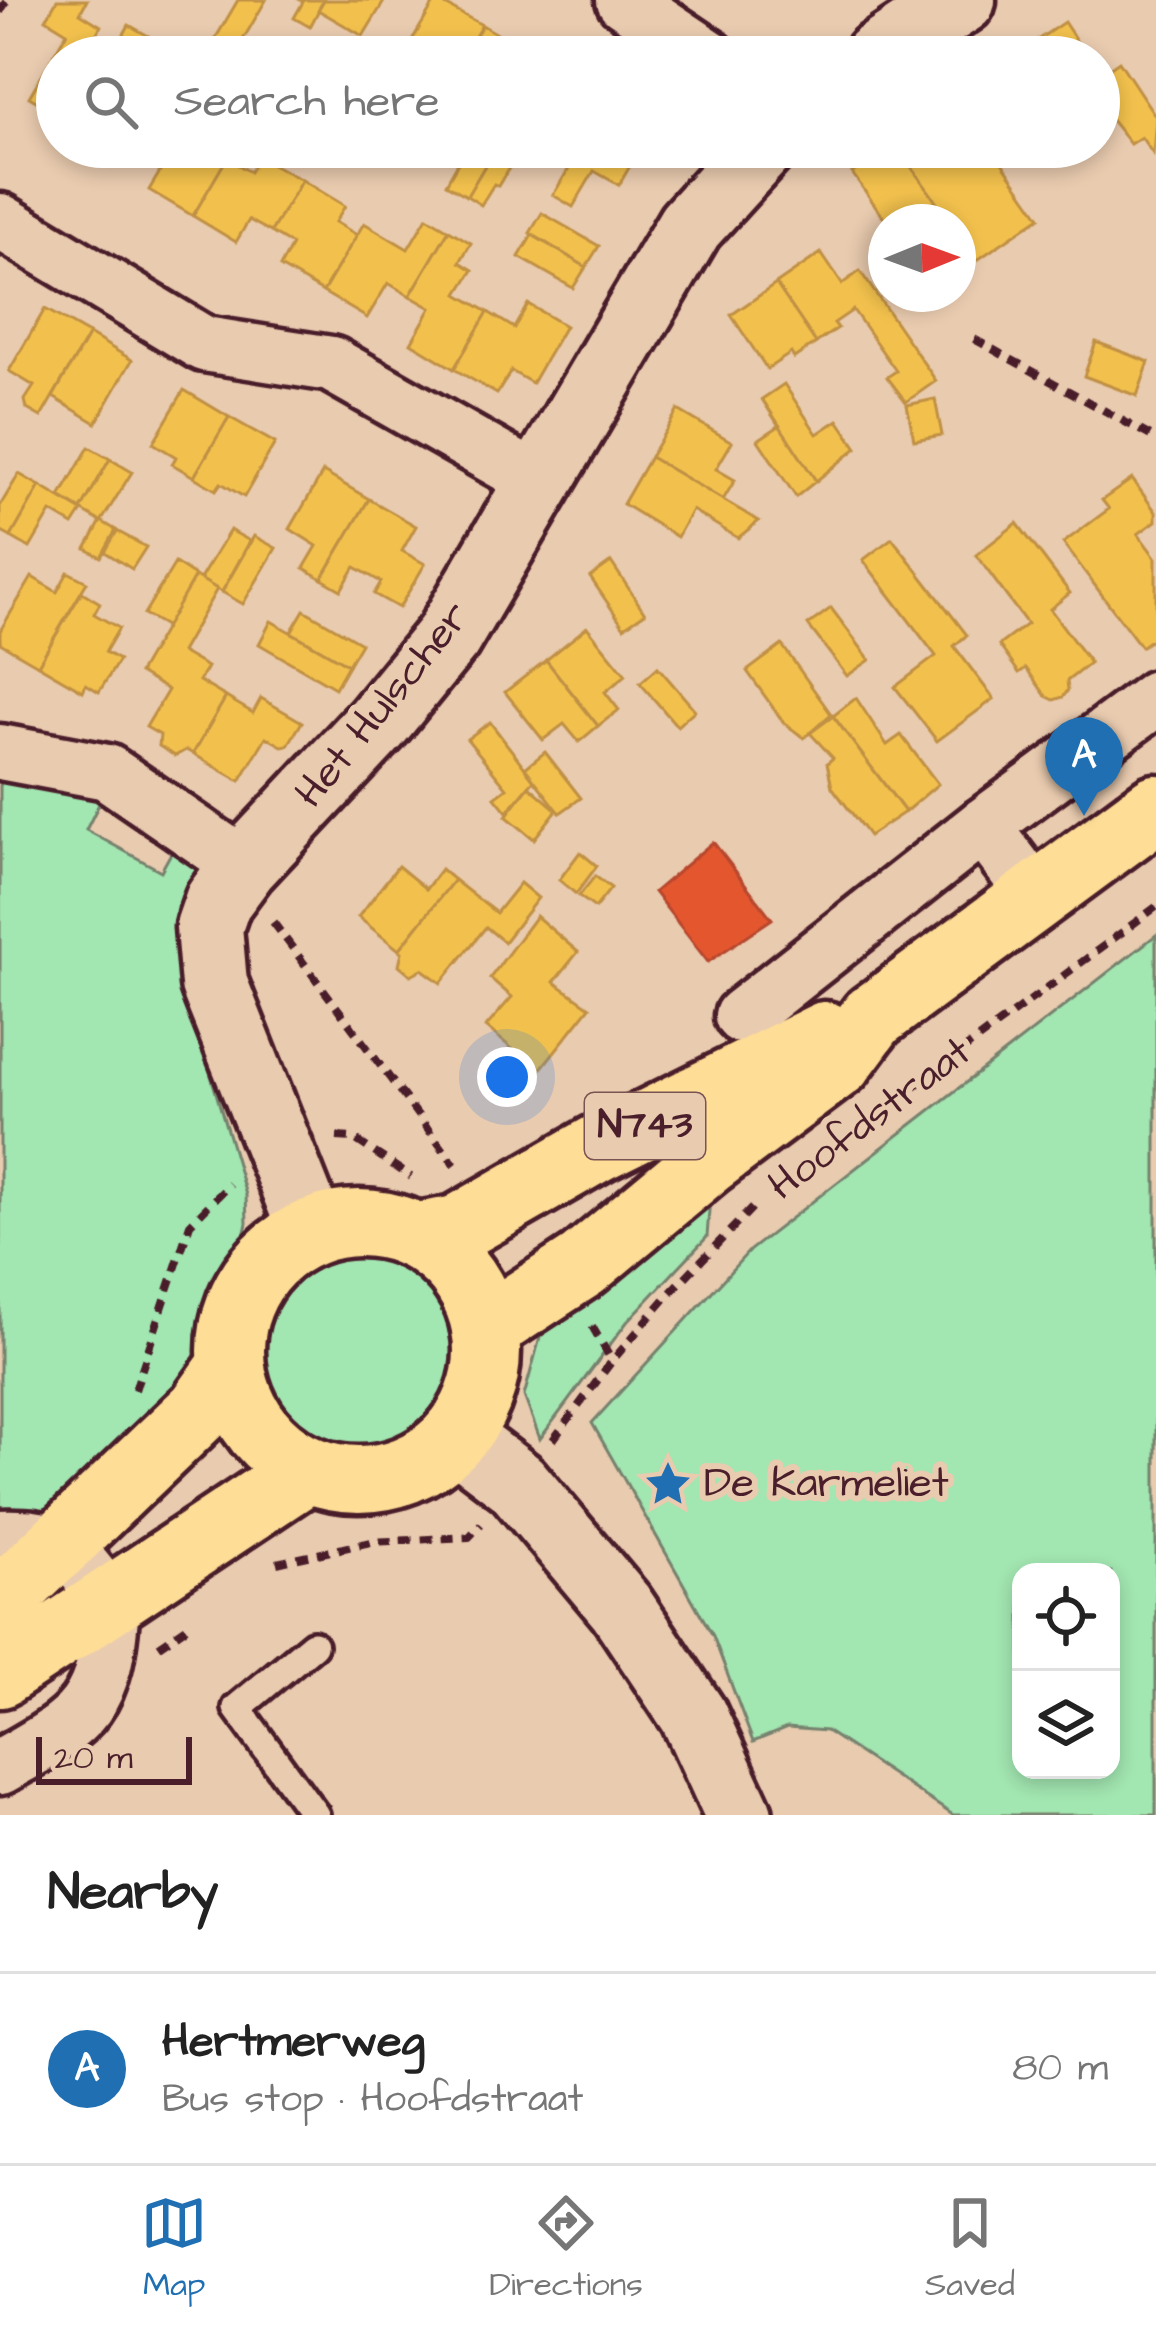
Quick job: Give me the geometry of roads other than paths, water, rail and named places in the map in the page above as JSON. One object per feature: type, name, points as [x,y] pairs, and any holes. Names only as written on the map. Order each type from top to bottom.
[{"type":"main road","name":"Hoofdstraat","points":[[419,1237],[457,1229],[598,1148],[816,1038],[873,1017],[1150,808]]},
{"type":"main road","name":"Hoofdstraat","points":[[485,1329],[564,1279],[707,1162],[839,1063],[873,1017]]},
{"type":"main road","points":[[351,1222],[386,1224],[419,1237],[444,1253],[477,1300],[485,1329],[485,1375],[469,1418],[431,1458],[387,1476],[338,1478],[308,1469],[279,1452],[255,1428],[239,1399],[231,1366],[231,1332],[241,1298],[260,1268],[311,1229],[351,1222]]},
{"type":"main road","points":[[0,1602],[30,1540],[201,1409],[231,1366]]},
{"type":"main road","points":[[0,1674],[308,1469]]},
{"type":"street","points":[[624,0],[678,36]]},
{"type":"street","points":[[908,36],[962,0]]},
{"type":"street","name":"Het Hulscher","points":[[311,1229],[214,984],[209,927],[218,901],[377,724],[448,637],[690,226],[743,168]]},
{"type":"street","points":[[0,221],[204,344],[331,364],[537,481]]},
{"type":"street","points":[[742,1016],[983,826],[1156,698]]},
{"type":"street","points":[[0,752],[107,772],[241,871]]},
{"type":"street","points":[[983,826],[1035,896]]},
{"type":"street","points":[[455,1436],[517,1483],[621,1606],[693,1715],[739,1815]]},
{"type":"street","points":[[0,1767],[65,1731],[94,1697],[110,1634],[112,1603],[30,1540]]},
{"type":"lane","points":[[314,1645],[237,1708],[315,1815]]},
{"type":"place","name":"Hertmerweg","points":[[1084,816]]},
{"type":"place","name":"De Karmeliet","points":[[668,1484]]}]
